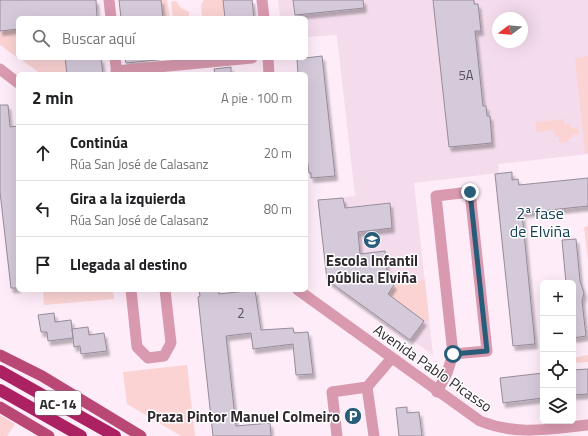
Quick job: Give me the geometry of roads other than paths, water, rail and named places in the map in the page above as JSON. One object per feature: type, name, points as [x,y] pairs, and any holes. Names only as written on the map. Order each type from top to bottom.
[{"type":"highway","name":"AC-14","points":[[0,371],[115,436]]},
{"type":"highway","name":"AC-14","points":[[0,390],[82,436]]},
{"type":"main road","points":[[0,355],[48,380],[141,436]]},
{"type":"main road","points":[[0,407],[49,436]]},
{"type":"street","points":[[108,0],[110,16]]},
{"type":"street","points":[[262,0],[264,16]]},
{"type":"street","points":[[115,60],[117,72]]},
{"type":"street","points":[[126,72],[234,60]]},
{"type":"street","points":[[268,60],[269,72]]},
{"type":"street","points":[[0,69],[16,81]]},
{"type":"street","points":[[437,392],[453,354],[436,196],[470,192],[487,351],[453,354]]},
{"type":"street","points":[[131,292],[136,347],[148,358],[164,356],[171,343],[165,292]]},
{"type":"street","name":"Avenida Pablo Picasso","points":[[301,292],[437,392],[480,421],[495,428],[522,431],[556,432],[588,425]]},
{"type":"street","points":[[337,436],[332,392],[367,387],[391,359]]},
{"type":"street","points":[[367,387],[374,436]]},
{"type":"place","name":"Escola Infantil pública Elviña","points":[[372,240]]},
{"type":"place","name":"Praza Pintor Manuel Colmeiro","points":[[353,416]]},
{"type":"district","name":"2ª fase de Elviña","points":[[540,222]]}]
